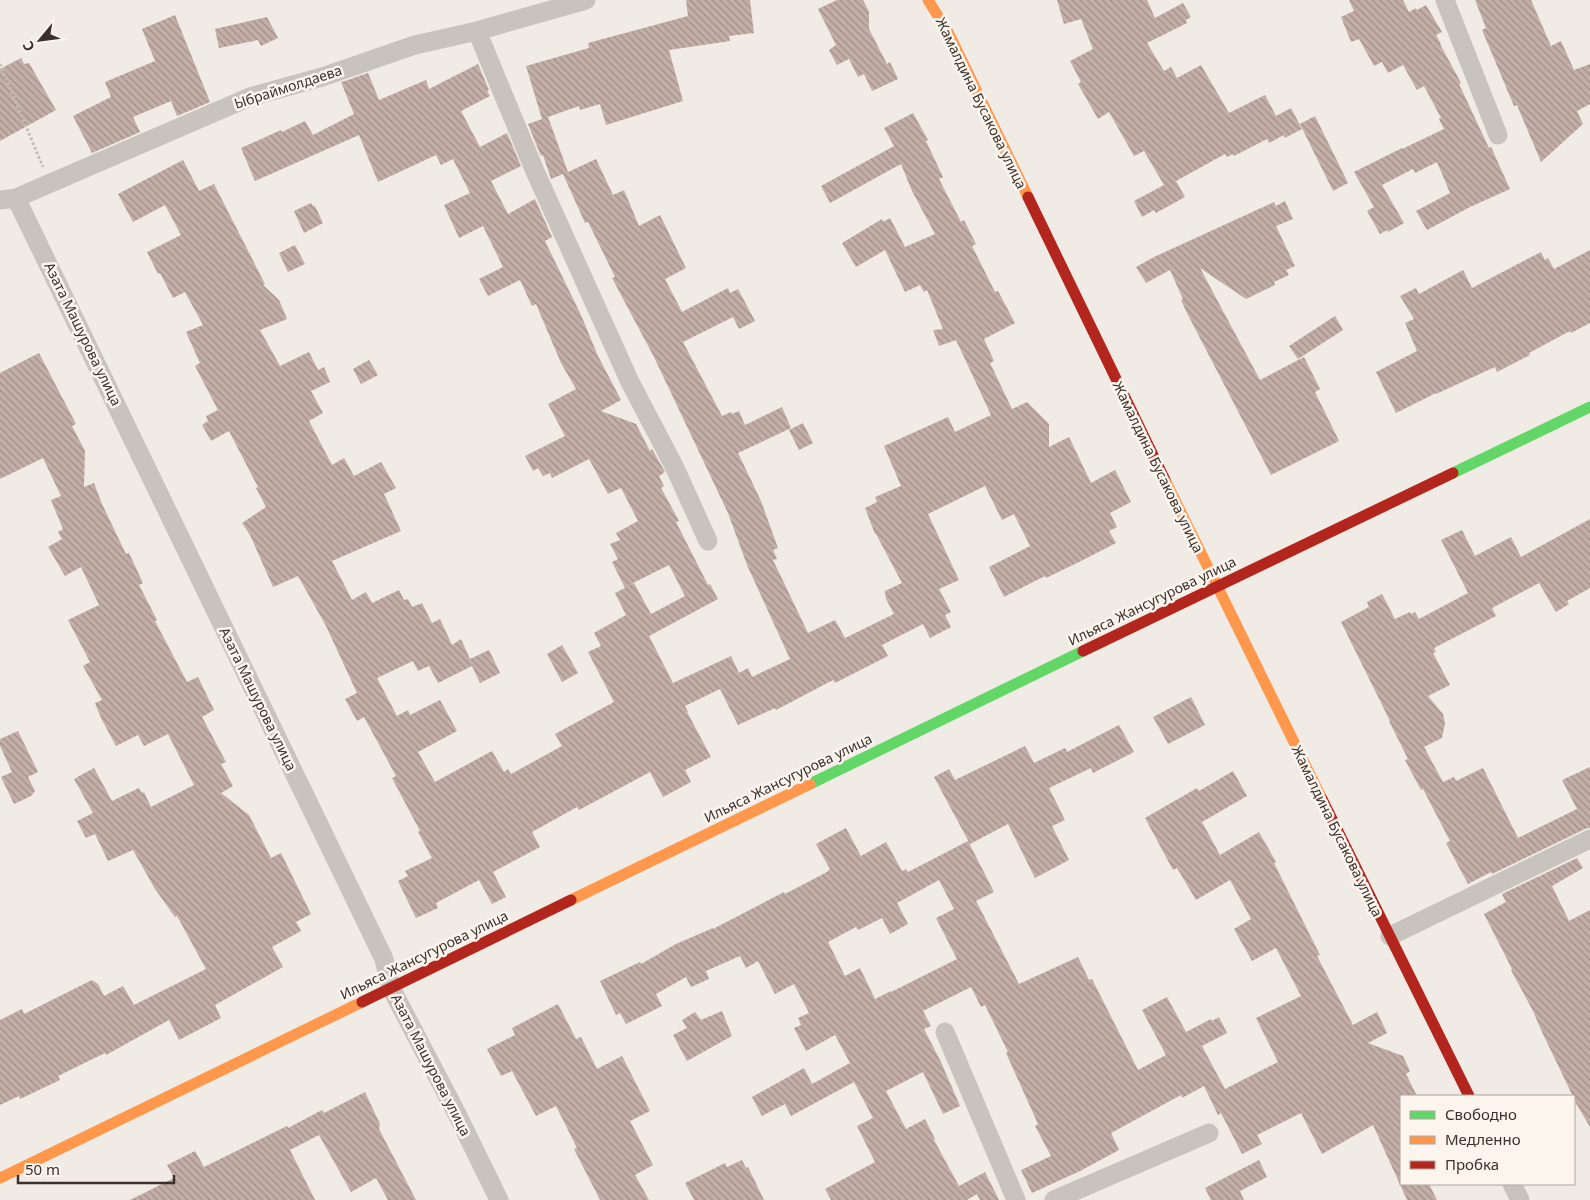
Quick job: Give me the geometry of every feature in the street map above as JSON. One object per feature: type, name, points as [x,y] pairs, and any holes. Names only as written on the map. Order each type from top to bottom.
[{"type":"street","name":"Ыбраймолдаева","points":[[8,199],[50,184],[250,97],[322,77],[415,45],[477,32],[586,0]]},
{"type":"street","name":"Жамалдина Бусакова улица","points":[[928,0],[948,32],[1216,586],[1468,1095]]},
{"type":"street","points":[[1445,0],[1498,135]]},
{"type":"street","points":[[477,32],[534,169],[630,382],[675,468],[708,541]]},
{"type":"street","name":"Азата Машурова улица","points":[[8,199],[384,959],[391,988],[457,1114],[499,1200]]},
{"type":"street","name":"Ильяса Жансугурова улица","points":[[0,1178],[1216,586],[1590,407]]},
{"type":"street","points":[[1390,936],[1590,840]]},
{"type":"street","points":[[945,1032],[1016,1200]]},
{"type":"street","points":[[1054,1200],[1209,1133]]},
{"type":"street","points":[[1512,1185],[1520,1200]]},
{"type":"path","points":[[0,64],[50,184]]},
{"type":"building","points":[[686,0],[750,0],[754,33],[729,36],[730,41],[669,50],[683,101],[606,125],[600,104],[580,110],[579,106],[548,117],[568,172],[596,159],[613,195],[624,190],[639,226],[660,215],[686,268],[665,279],[682,312],[728,288],[730,293],[738,289],[755,321],[739,329],[733,317],[683,342],[722,416],[739,411],[745,425],[782,407],[791,428],[738,453],[761,501],[778,548],[773,550],[777,559],[773,560],[808,633],[835,620],[845,638],[894,614],[886,599],[885,591],[902,583],[875,534],[865,508],[877,502],[875,497],[901,486],[884,446],[948,417],[955,432],[991,415],[956,340],[939,346],[933,330],[943,329],[927,290],[924,292],[920,285],[905,292],[885,250],[856,267],[842,243],[882,219],[883,222],[890,218],[905,247],[935,234],[912,191],[901,164],[830,203],[821,186],[894,146],[884,128],[913,113],[928,140],[926,141],[943,177],[939,179],[961,222],[964,220],[976,244],[972,246],[995,292],[998,291],[1015,323],[984,339],[994,361],[990,363],[1012,409],[1027,402],[1049,424],[1049,447],[1069,437],[1091,483],[1115,470],[1131,502],[1110,513],[1117,527],[1109,531],[1116,543],[1004,597],[989,567],[1030,546],[1014,514],[1002,520],[985,486],[928,514],[959,580],[939,589],[951,612],[945,615],[951,627],[930,638],[923,624],[882,645],[888,656],[835,683],[833,680],[776,710],[775,708],[738,725],[720,689],[685,706],[711,757],[685,770],[691,782],[663,797],[650,772],[579,810],[577,807],[532,832],[540,847],[493,872],[506,897],[492,904],[479,880],[436,903],[438,908],[416,918],[398,881],[408,876],[405,871],[432,858],[392,778],[396,776],[364,717],[357,721],[345,699],[357,693],[326,626],[298,576],[273,587],[250,535],[242,523],[266,507],[256,488],[258,487],[229,431],[211,441],[202,425],[208,421],[206,416],[218,410],[195,366],[200,363],[186,332],[203,325],[185,292],[173,298],[147,252],[181,235],[165,205],[133,222],[118,194],[183,160],[199,191],[214,184],[265,284],[263,285],[279,300],[287,319],[260,330],[280,366],[309,352],[318,370],[324,367],[330,382],[311,391],[323,413],[309,421],[332,465],[344,458],[354,476],[381,462],[396,488],[384,494],[401,531],[332,561],[352,600],[366,592],[372,603],[399,590],[404,600],[408,599],[412,607],[422,603],[432,623],[440,619],[452,645],[461,639],[470,659],[489,650],[500,673],[480,683],[472,666],[438,683],[429,666],[418,671],[413,661],[377,678],[397,716],[408,710],[410,715],[440,700],[457,731],[418,752],[435,782],[492,751],[504,772],[508,769],[511,774],[562,746],[555,734],[614,702],[588,652],[601,646],[594,633],[626,615],[615,593],[625,588],[612,562],[618,559],[610,544],[620,540],[616,533],[638,521],[621,488],[608,494],[589,459],[552,478],[550,473],[543,476],[538,468],[533,471],[525,456],[565,436],[548,404],[576,389],[561,363],[536,304],[532,306],[520,280],[488,296],[479,279],[503,267],[483,226],[459,238],[444,205],[470,193],[453,159],[441,165],[436,155],[378,182],[359,135],[255,181],[241,148],[305,121],[313,135],[354,114],[341,82],[368,73],[379,100],[426,80],[429,89],[478,64],[490,96],[461,111],[480,147],[507,133],[521,166],[491,181],[508,214],[535,199],[552,237],[545,241],[581,315],[598,356],[621,400],[601,411],[636,424],[650,451],[652,449],[665,472],[659,476],[664,486],[661,488],[679,521],[676,522],[708,585],[710,584],[718,599],[649,636],[673,683],[731,656],[739,673],[748,668],[752,677],[790,659],[747,565],[728,513],[654,357],[612,278],[615,277],[588,222],[585,223],[563,174],[551,179],[543,155],[541,156],[528,124],[542,119],[526,66],[589,48],[588,43],[688,16]],"holes":[[[669,565],[685,596],[651,614],[634,583],[627,586]]]},
{"type":"building","points":[[837,0],[863,0],[869,12],[869,29],[887,64],[890,62],[898,79],[872,91],[864,74],[858,77],[849,59],[837,65],[829,50],[836,45],[818,9]]},
{"type":"building","points":[[1057,0],[1147,0],[1155,18],[1183,3],[1191,17],[1186,20],[1187,23],[1147,43],[1164,71],[1171,67],[1177,78],[1201,65],[1229,113],[1265,95],[1276,116],[1291,108],[1302,129],[1285,138],[1284,135],[1269,143],[1267,139],[1234,156],[1233,154],[1227,157],[1225,154],[1176,181],[1185,197],[1156,213],[1154,210],[1142,217],[1134,201],[1164,185],[1144,151],[1134,156],[1109,112],[1098,119],[1078,84],[1081,82],[1070,61],[1093,49],[1081,19],[1064,24]]},
{"type":"building","points":[[1349,0],[1403,0],[1409,12],[1426,5],[1442,32],[1436,35],[1440,44],[1461,83],[1459,84],[1510,189],[1470,207],[1427,230],[1416,211],[1450,193],[1437,162],[1415,173],[1413,169],[1382,185],[1404,223],[1388,232],[1387,230],[1380,234],[1367,211],[1374,207],[1354,172],[1444,129],[1439,119],[1441,118],[1424,86],[1417,90],[1403,65],[1388,73],[1382,62],[1374,66],[1359,39],[1351,42],[1341,17],[1354,11]]},
{"type":"building","points":[[1475,0],[1531,0],[1551,46],[1561,41],[1574,70],[1590,64],[1590,104],[1577,111],[1583,124],[1541,162],[1517,105],[1514,106],[1482,30],[1486,28]]},
{"type":"building","points":[[175,15],[210,102],[177,116],[171,101],[133,117],[140,132],[92,153],[73,116],[111,97],[105,82],[155,61],[142,29]]},
{"type":"building","points":[[267,17],[278,38],[261,46],[258,40],[219,48],[215,29]]},
{"type":"building","points":[[21,58],[24,64],[29,63],[56,110],[0,141],[0,69]]},
{"type":"building","points":[[1315,116],[1348,183],[1333,191],[1300,124]]},
{"type":"building","points":[[1285,201],[1293,219],[1276,226],[1295,266],[1286,270],[1289,275],[1274,282],[1275,285],[1246,299],[1200,268],[1260,380],[1304,357],[1320,389],[1315,392],[1339,441],[1271,475],[1187,313],[1170,270],[1146,283],[1136,267],[1274,202],[1276,206]]},
{"type":"building","points":[[311,203],[315,206],[323,223],[304,233],[294,211]]},
{"type":"building","points":[[295,245],[305,264],[288,272],[279,253]]},
{"type":"building","points":[[1590,250],[1590,323],[1571,333],[1570,331],[1497,372],[1495,367],[1396,413],[1376,372],[1417,351],[1405,323],[1414,319],[1400,296],[1416,288],[1419,294],[1463,270],[1472,288],[1541,252],[1545,260],[1548,258],[1554,269]]},
{"type":"building","points":[[1335,316],[1343,330],[1298,359],[1289,346]]},
{"type":"building","points":[[39,353],[76,424],[72,426],[85,451],[84,487],[94,483],[126,554],[129,553],[143,583],[139,585],[157,620],[155,621],[187,682],[198,677],[214,710],[202,717],[226,762],[221,764],[233,786],[221,793],[249,815],[271,858],[281,853],[311,914],[296,922],[301,931],[272,947],[283,967],[215,1005],[221,1018],[179,1040],[169,1020],[106,1055],[105,1053],[58,1076],[60,1080],[20,1099],[19,1096],[0,1105],[0,1020],[22,1009],[24,1014],[92,980],[98,984],[104,996],[123,986],[134,1005],[206,969],[177,916],[175,917],[155,889],[133,850],[108,861],[95,834],[86,838],[77,821],[93,813],[74,779],[94,768],[112,801],[139,788],[142,793],[144,792],[151,807],[194,785],[168,734],[144,746],[138,735],[116,746],[101,718],[95,703],[102,700],[83,666],[90,662],[68,620],[99,605],[81,567],[65,576],[48,547],[62,539],[58,532],[63,529],[51,500],[61,496],[43,458],[0,479],[0,373]]},
{"type":"building","points":[[369,360],[378,375],[361,384],[353,369]]},
{"type":"building","points":[[803,423],[813,443],[799,450],[789,430]]},
{"type":"building","points":[[1590,519],[1590,588],[1567,601],[1569,604],[1556,612],[1539,583],[1492,608],[1496,616],[1434,648],[1436,652],[1433,653],[1450,685],[1428,696],[1443,714],[1445,723],[1442,738],[1424,747],[1443,782],[1454,777],[1456,781],[1483,768],[1518,838],[1577,809],[1562,780],[1590,767],[1590,828],[1468,884],[1446,843],[1450,841],[1423,789],[1421,790],[1405,760],[1408,759],[1341,622],[1369,607],[1367,602],[1382,594],[1395,619],[1410,612],[1411,614],[1415,612],[1419,619],[1468,593],[1441,540],[1462,530],[1475,556],[1511,537],[1521,557]]},
{"type":"building","points":[[562,645],[578,673],[562,682],[547,654]]},
{"type":"building","points":[[1191,697],[1205,725],[1168,744],[1153,717]]},
{"type":"building","points":[[1119,725],[1134,752],[1093,773],[1091,768],[1049,788],[1065,820],[1052,826],[1069,860],[1035,878],[1008,824],[970,844],[934,777],[949,769],[955,780],[1025,746],[1034,763],[1065,748],[1067,752]]},
{"type":"building","points":[[18,731],[38,772],[28,777],[35,791],[31,796],[14,804],[1,777],[12,772],[0,746],[0,739]]},
{"type":"building","points":[[1233,771],[1247,796],[1202,822],[1220,855],[1259,832],[1276,862],[1274,863],[1320,955],[1317,956],[1353,1025],[1377,1012],[1387,1033],[1368,1043],[1403,1056],[1410,1071],[1406,1074],[1416,1095],[1400,1095],[1400,1185],[1373,1125],[1322,1154],[1301,1113],[1257,1135],[1262,1144],[1242,1154],[1221,1113],[1218,1115],[1204,1086],[1182,1098],[1181,1095],[1111,1133],[1119,1150],[1080,1171],[1032,1193],[1021,1170],[1051,1156],[1035,1126],[1038,1124],[1006,1053],[1008,1052],[985,1005],[981,1007],[971,987],[923,1011],[931,1026],[924,1029],[960,1106],[943,1114],[923,1072],[886,1091],[906,1129],[925,1119],[959,1186],[985,1172],[999,1200],[980,1200],[977,1194],[967,1200],[831,1200],[825,1189],[875,1162],[857,1126],[873,1118],[854,1082],[791,1116],[785,1104],[762,1116],[752,1097],[804,1068],[812,1084],[850,1063],[835,1035],[806,1051],[794,1028],[801,1025],[798,1018],[809,1013],[794,984],[775,994],[758,961],[746,968],[740,956],[706,971],[709,979],[691,987],[686,977],[656,994],[662,1006],[626,1024],[620,1013],[616,1015],[600,981],[640,962],[641,964],[676,944],[713,929],[827,872],[830,869],[816,844],[846,828],[861,856],[886,842],[902,871],[906,869],[908,872],[968,841],[994,892],[976,901],[1019,984],[1078,957],[1089,980],[1092,979],[1138,1070],[1166,1055],[1142,1010],[1167,997],[1186,1032],[1219,1017],[1227,1033],[1202,1046],[1225,1089],[1278,1062],[1256,1018],[1301,996],[1276,948],[1252,961],[1234,929],[1251,919],[1230,880],[1196,900],[1177,868],[1173,870],[1145,818],[1197,788],[1199,791]],"holes":[[[939,880],[954,909],[936,918],[957,959],[875,999],[860,968],[845,976],[828,942],[856,927],[858,930],[882,918],[890,934],[908,924],[897,903]]]},
{"type":"building","points":[[1577,858],[1583,868],[1552,886],[1569,921],[1590,910],[1590,1127],[1577,1105],[1575,1095],[1572,1095],[1533,1011],[1484,914],[1506,902],[1502,894]]},
{"type":"building","points":[[558,1004],[576,1039],[581,1037],[597,1069],[622,1056],[650,1111],[630,1121],[653,1165],[635,1175],[649,1200],[600,1200],[574,1149],[577,1148],[556,1106],[536,1116],[512,1071],[501,1076],[487,1049],[515,1035],[512,1028]]},
{"type":"building","points":[[722,1011],[732,1036],[687,1061],[673,1035],[687,1028],[682,1020],[695,1012],[701,1020]]},
{"type":"building","points":[[365,1092],[380,1124],[379,1129],[416,1200],[388,1200],[376,1178],[351,1192],[319,1135],[290,1150],[315,1200],[130,1200],[174,1178],[167,1165],[195,1151],[204,1167],[287,1126],[288,1128],[322,1110],[324,1113]]},
{"type":"building","points":[[742,1160],[746,1168],[748,1167],[764,1200],[694,1200],[685,1183],[725,1163],[727,1167]]},
{"type":"building","points":[[1259,1160],[1267,1177],[1240,1191],[1244,1200],[1211,1200],[1205,1188]]},
{"type":"building","points":[[1400,1185],[1430,1185],[1437,1200],[1407,1200]]},
{"type":"traffic: fast","points":[[1453,473],[1590,407]]},
{"type":"traffic: fast","points":[[810,784],[1083,651]]},
{"type":"traffic: slow","points":[[928,0],[948,32],[1028,197]]},
{"type":"traffic: slow","points":[[1165,480],[1322,799]]},
{"type":"traffic: slow","points":[[571,900],[810,784]]},
{"type":"traffic: slow","points":[[0,1178],[362,1002]]},
{"type":"traffic: jam","points":[[1028,197],[1165,480]]},
{"type":"traffic: jam","points":[[1083,651],[1453,473]]},
{"type":"traffic: jam","points":[[1322,799],[1469,1095]]},
{"type":"traffic: jam","points":[[362,1002],[571,900]]}]
